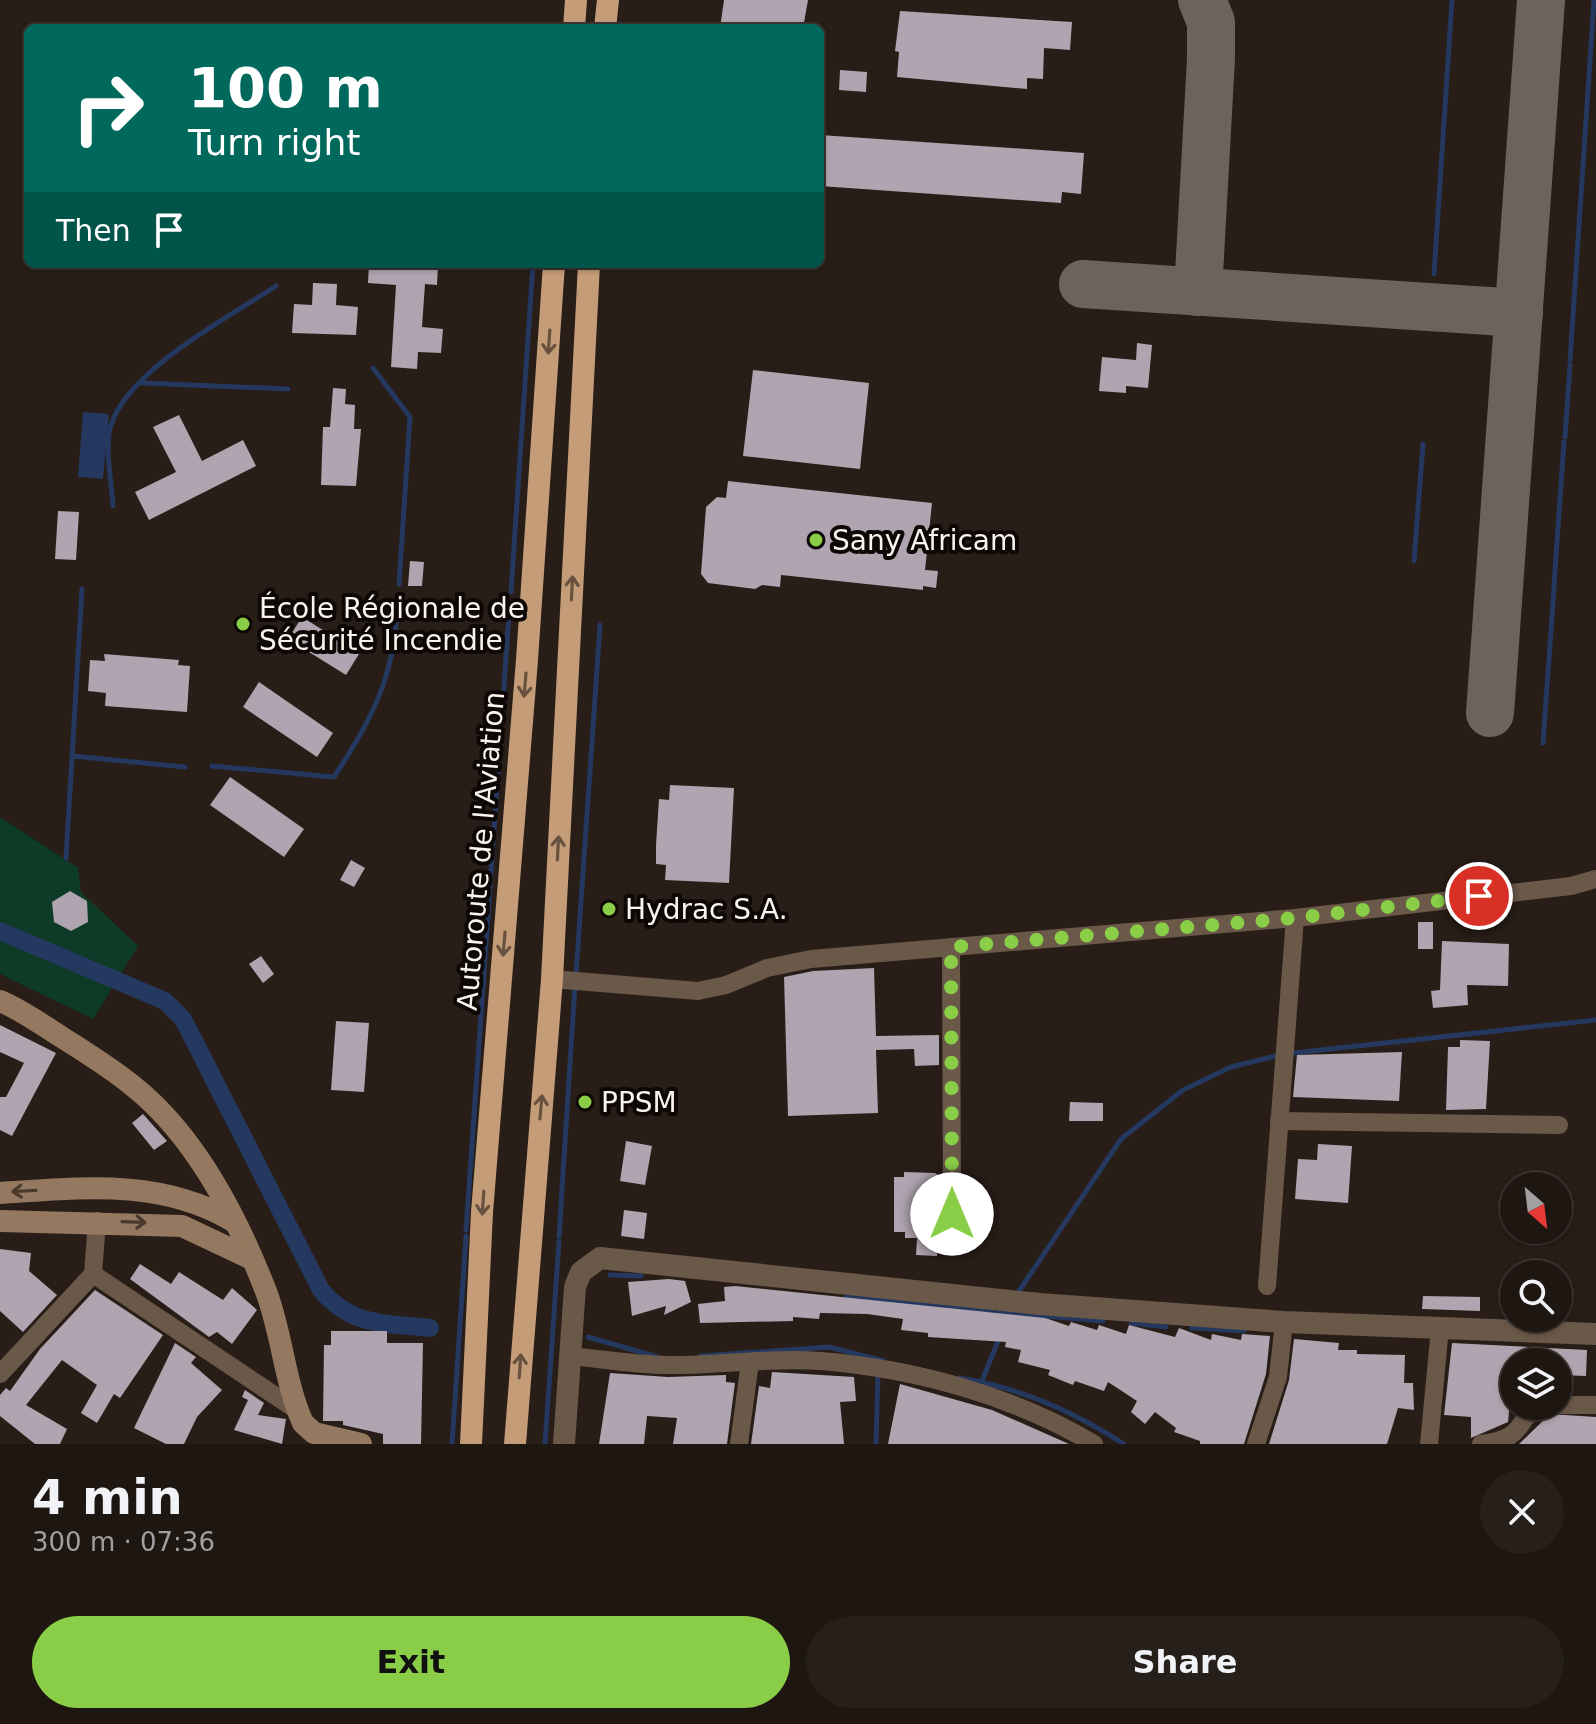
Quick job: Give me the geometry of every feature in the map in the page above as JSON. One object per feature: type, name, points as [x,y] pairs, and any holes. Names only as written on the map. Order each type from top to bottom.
[{"type":"highway","points":[[574,24],[576,0]]},
{"type":"highway","points":[[605,24],[608,0]]},
{"type":"highway","name":"Autoroute de l'Aviation","points":[[471,1444],[482,1212],[554,268]]},
{"type":"highway","points":[[515,1444],[552,979],[589,268]]},
{"type":"main road","points":[[0,1001],[135,1087],[164,1115],[191,1150],[235,1223],[252,1259],[281,1338],[298,1411],[313,1438],[361,1444]]},
{"type":"main road","points":[[0,1193],[107,1189],[165,1192],[206,1205],[235,1223]]},
{"type":"main road","points":[[0,1221],[97,1221],[182,1226],[252,1259]]},
{"type":"street","points":[[552,979],[698,991],[726,985],[767,968],[811,959],[1295,918],[1571,886],[1596,879]]},
{"type":"street","points":[[1267,1286],[1295,918]]},
{"type":"street","points":[[951,947],[952,1214]]},
{"type":"street","points":[[1279,1121],[1559,1125]]},
{"type":"street","points":[[0,1374],[93,1274],[97,1221]]},
{"type":"street","points":[[564,1444],[575,1287],[581,1272],[600,1258],[1040,1304],[1284,1322],[1596,1334]]},
{"type":"street","points":[[93,1274],[298,1411]]},
{"type":"street","points":[[1256,1444],[1278,1377],[1284,1322]]},
{"type":"street","points":[[1429,1444],[1440,1328]]},
{"type":"street","points":[[570,1356],[666,1365],[817,1361],[854,1365],[975,1391],[1020,1405],[1094,1444]]},
{"type":"street","points":[[739,1444],[750,1362]]},
{"type":"street","points":[[1572,1405],[1596,1405]]},
{"type":"street","points":[[1481,1444],[1499,1442],[1517,1433],[1526,1420]]},
{"type":"green space","points":[[0,817],[78,868],[81,892],[138,946],[93,1019],[0,974]]},
{"type":"water","points":[[83,412],[109,414],[103,479],[78,477]]},
{"type":"building","points":[[724,0],[808,0],[804,24],[721,24]]},
{"type":"building","points":[[900,11],[1072,22],[1070,50],[1044,48],[1043,79],[1027,78],[1027,89],[897,77],[899,52],[895,51]]},
{"type":"building","points":[[840,70],[867,72],[866,92],[839,90]]},
{"type":"building","points":[[824,135],[1084,153],[1081,194],[1062,192],[1061,203],[824,186]]},
{"type":"building","points":[[369,268],[438,268],[437,285],[425,284],[422,327],[443,329],[441,353],[418,352],[417,369],[391,367],[396,285],[368,283]]},
{"type":"building","points":[[313,283],[337,284],[336,305],[358,307],[356,335],[292,333],[294,304],[312,305]]},
{"type":"building","points":[[1137,343],[1152,345],[1148,388],[1126,386],[1126,393],[1099,391],[1102,357],[1136,360]]},
{"type":"building","points":[[753,370],[869,383],[860,469],[743,456]]},
{"type":"building","points":[[333,388],[346,389],[345,404],[355,405],[354,429],[361,429],[356,486],[321,485],[323,427],[330,427]]},
{"type":"building","points":[[179,415],[202,461],[243,440],[256,466],[149,520],[135,492],[176,472],[153,427]]},
{"type":"building","name":"Sany Africam","points":[[728,481],[932,503],[925,570],[938,571],[936,588],[923,586],[923,590],[781,575],[780,587],[762,585],[755,589],[708,583],[701,574],[706,507],[717,497],[726,498]]},
{"type":"building","points":[[58,511],[79,512],[76,560],[55,559]]},
{"type":"building","points":[[410,561],[424,562],[422,586],[408,586]]},
{"type":"building","points":[[302,617],[334,637],[340,627],[356,637],[349,648],[359,654],[346,675],[288,639]]},
{"type":"building","points":[[104,654],[179,660],[178,665],[190,666],[187,712],[105,706],[106,693],[88,691],[90,660],[105,661]]},
{"type":"building","points":[[259,682],[333,733],[317,757],[243,707]]},
{"type":"building","points":[[230,777],[304,829],[284,857],[210,805]]},
{"type":"building","points":[[670,785],[734,788],[729,883],[665,880],[666,865],[656,864],[656,845],[659,799],[669,800]]},
{"type":"building","points":[[351,860],[365,868],[354,887],[340,880]]},
{"type":"building","points":[[70,891],[87,901],[88,922],[71,931],[54,922],[52,902]]},
{"type":"building","points":[[1418,922],[1433,922],[1433,949],[1418,949]]},
{"type":"building","points":[[1442,941],[1509,944],[1508,986],[1467,985],[1468,1005],[1433,1008],[1431,991],[1440,990]]},
{"type":"building","points":[[261,956],[274,974],[263,983],[249,964]]},
{"type":"building","points":[[874,968],[876,1036],[939,1035],[939,1065],[915,1066],[914,1049],[876,1050],[878,1113],[788,1116],[784,977],[813,971]]},
{"type":"building","points":[[336,1021],[369,1023],[364,1092],[331,1090]]},
{"type":"building","points":[[0,1025],[56,1053],[12,1136],[0,1130],[0,1097],[6,1097],[24,1063],[0,1052]]},
{"type":"building","points":[[1460,1040],[1490,1041],[1486,1109],[1446,1110],[1448,1047],[1460,1047]]},
{"type":"building","points":[[1402,1052],[1399,1101],[1293,1097],[1297,1055]]},
{"type":"building","points":[[1070,1102],[1103,1103],[1103,1121],[1069,1121]]},
{"type":"building","points":[[143,1114],[167,1141],[154,1150],[132,1123]]},
{"type":"building","points":[[626,1141],[652,1146],[645,1185],[620,1181]]},
{"type":"building","points":[[1318,1144],[1352,1146],[1348,1203],[1295,1199],[1298,1159],[1317,1160]]},
{"type":"building","points":[[904,1172],[935,1173],[940,1176],[943,1242],[938,1242],[937,1256],[916,1255],[917,1238],[905,1238],[905,1232],[894,1232],[894,1177],[904,1177]]},
{"type":"building","points":[[624,1210],[647,1213],[644,1239],[621,1236]]},
{"type":"building","points":[[0,1249],[31,1253],[29,1271],[57,1295],[23,1332],[0,1311]]},
{"type":"building","points":[[140,1264],[171,1284],[179,1272],[223,1300],[232,1288],[257,1310],[232,1344],[217,1332],[209,1337],[130,1279]]},
{"type":"building","points":[[685,1281],[691,1302],[664,1315],[666,1306],[632,1316],[628,1282]]},
{"type":"building","points":[[724,1287],[1045,1318],[1097,1330],[1099,1325],[1126,1334],[1129,1325],[1175,1337],[1179,1328],[1211,1340],[1212,1334],[1241,1340],[1242,1334],[1270,1336],[1266,1374],[1244,1444],[1200,1444],[1200,1441],[1174,1432],[1176,1428],[1155,1412],[1145,1424],[1131,1412],[1137,1401],[1108,1382],[1104,1391],[1075,1381],[1073,1385],[1048,1375],[1050,1370],[1018,1362],[1021,1350],[1005,1347],[1006,1342],[928,1337],[928,1333],[901,1330],[903,1319],[867,1314],[820,1313],[819,1319],[793,1317],[793,1321],[700,1323],[698,1304],[725,1301]]},
{"type":"building","points":[[95,1290],[163,1335],[120,1398],[114,1394],[97,1423],[81,1413],[97,1385],[62,1360],[26,1405],[67,1429],[60,1444],[35,1444],[0,1416],[0,1395],[6,1388],[10,1391],[40,1349]]},
{"type":"building","points":[[1423,1296],[1480,1297],[1480,1311],[1422,1309]]},
{"type":"building","points":[[331,1331],[387,1331],[387,1343],[423,1343],[421,1444],[383,1444],[383,1434],[343,1425],[343,1421],[323,1421],[324,1345],[331,1345]]},
{"type":"building","points":[[1294,1339],[1339,1343],[1338,1350],[1357,1350],[1357,1354],[1405,1355],[1404,1383],[1413,1383],[1414,1410],[1398,1408],[1387,1444],[1269,1444],[1289,1380]]},
{"type":"building","points":[[175,1343],[196,1357],[191,1363],[222,1390],[197,1417],[184,1444],[166,1444],[134,1428]]},
{"type":"building","points":[[1452,1343],[1548,1348],[1500,1348],[1500,1420],[1508,1422],[1471,1438],[1471,1417],[1444,1415]]},
{"type":"building","points":[[1572,1349],[1587,1350],[1586,1376],[1572,1375]]},
{"type":"building","points":[[772,1372],[854,1377],[856,1401],[840,1402],[844,1444],[751,1444],[759,1386],[770,1388]]},
{"type":"building","points":[[610,1373],[668,1377],[726,1375],[726,1382],[735,1383],[727,1444],[673,1444],[677,1418],[647,1416],[644,1444],[599,1444]]},
{"type":"building","points":[[900,1384],[992,1410],[1069,1444],[888,1444]]},
{"type":"building","points":[[245,1390],[264,1403],[258,1415],[286,1419],[282,1444],[234,1430],[248,1400],[242,1397]]},
{"type":"building","points":[[1572,1415],[1596,1417],[1596,1444],[1519,1444],[1544,1420],[1572,1420]]},
{"type":"waterway","points":[[1434,274],[1452,0]]},
{"type":"waterway","points":[[1570,360],[1594,0]]},
{"type":"waterway","points":[[511,592],[533,268]]},
{"type":"waterway","points":[[113,506],[108,444],[111,425],[121,404],[138,384],[182,346],[276,286]]},
{"type":"waterway","points":[[1565,437],[1570,365]]},
{"type":"waterway","points":[[373,368],[410,417],[399,584]]},
{"type":"waterway","points":[[142,383],[288,389]]},
{"type":"waterway","points":[[1554,585],[1564,442]]},
{"type":"waterway","points":[[1414,561],[1423,444]]},
{"type":"waterway","points":[[1543,743],[1554,588]]},
{"type":"waterway","points":[[66,858],[82,589]]},
{"type":"waterway","points":[[212,766],[334,777],[379,697],[392,655],[397,607]]},
{"type":"waterway","points":[[466,1230],[509,614]]},
{"type":"waterway","points":[[576,975],[600,625]]},
{"type":"waterway","points":[[72,756],[185,767]]},
{"type":"waterway","points":[[0,931],[165,1001],[183,1019],[321,1290],[333,1302],[357,1317],[384,1324],[430,1328]]},
{"type":"waterway","points":[[559,1237],[575,985]]},
{"type":"waterway","points":[[1015,1297],[1121,1139],[1183,1090],[1231,1067],[1284,1054],[1596,1020]]},
{"type":"waterway","points":[[452,1444],[466,1236]]},
{"type":"waterway","points":[[545,1444],[559,1242]]},
{"type":"waterway","points":[[610,1275],[641,1276]]},
{"type":"waterway","points":[[846,1297],[992,1311]]},
{"type":"waterway","points":[[998,1312],[1103,1321]]},
{"type":"waterway","points":[[1131,1323],[1166,1327]]},
{"type":"waterway","points":[[1192,1328],[1244,1331]]},
{"type":"waterway","points":[[982,1381],[1000,1336]]},
{"type":"waterway","points":[[588,1337],[658,1357]]},
{"type":"waterway","points":[[700,1356],[829,1347],[884,1361]]},
{"type":"waterway","points":[[876,1444],[878,1372]]},
{"type":"waterway","points":[[959,1378],[1003,1387],[1045,1402],[1124,1444]]},
{"type":"taxiway","points":[[1198,292],[1211,59],[1211,22],[1202,0]]},
{"type":"taxiway","points":[[1490,713],[1541,0]]},
{"type":"taxiway","points":[[1083,284],[1519,313]]},
{"type":"place","name":"Sany Africam","points":[[816,540]]},
{"type":"place","name":"École Régionale de Sécurité Incendie","points":[[243,624]]},
{"type":"place","name":"Hydrac S.A.","points":[[609,909]]},
{"type":"place","name":"PPSM","points":[[585,1102]]},
{"type":"route","points":[[952,1214],[951,947],[1295,918],[1479,896]]}]
